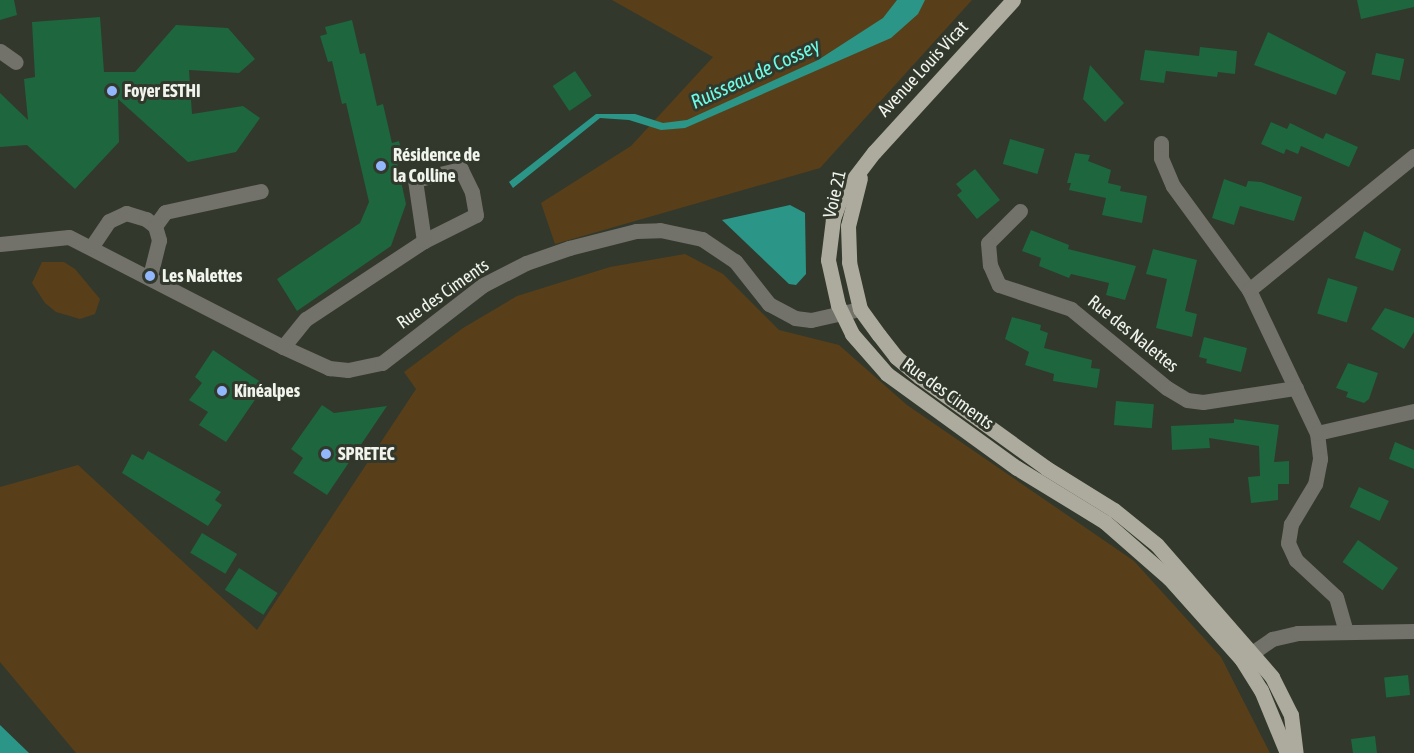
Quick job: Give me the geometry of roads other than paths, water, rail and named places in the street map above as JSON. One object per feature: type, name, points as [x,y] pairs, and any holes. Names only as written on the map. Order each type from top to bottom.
[{"type":"main road","name":"Avenue Louis Vicat","points":[[863,166],[1013,0]]},
{"type":"main road","name":"Voie 21","points":[[860,309],[849,262],[848,226],[863,166]]},
{"type":"main road","name":"Voie 21","points":[[842,315],[828,260],[829,236],[842,194],[863,166]]},
{"type":"main road","name":"Rue des Ciments","points":[[860,309],[896,357],[920,377],[1143,532],[1247,656]]},
{"type":"main road","name":"Rue des Ciments","points":[[842,315],[858,342],[887,374],[1017,468],[1132,543],[1247,656]]},
{"type":"main road","points":[[1247,656],[1287,753]]},
{"type":"main road","points":[[1247,656],[1285,700],[1296,753]]},
{"type":"street","points":[[0,51],[16,62]]},
{"type":"street","points":[[1161,143],[1161,158],[1173,186],[1249,290],[1317,433],[1320,459],[1315,484],[1291,524],[1288,543],[1296,560],[1336,597],[1346,632]]},
{"type":"street","points":[[1249,290],[1414,156]]},
{"type":"street","points":[[283,347],[306,319],[424,241],[476,215],[472,192],[461,169],[415,180],[424,241]]},
{"type":"street","points":[[154,226],[165,212],[261,192]]},
{"type":"street","name":"Rue des Nalettes","points":[[1020,211],[988,243],[990,265],[999,285],[1071,309],[1167,388],[1187,400],[1203,402],[1296,388]]},
{"type":"street","points":[[92,246],[109,221],[126,213],[154,226],[159,240],[150,276]]},
{"type":"street","name":"Rue des Ciments","points":[[0,244],[57,236],[92,246],[283,347],[329,368],[366,369],[382,363],[483,285],[526,263],[603,238],[660,230],[702,239],[719,249],[783,314],[811,320],[842,315]]},
{"type":"street","points":[[842,315],[860,309]]},
{"type":"street","points":[[1317,433],[1414,411]]},
{"type":"street","points":[[1247,656],[1272,639],[1298,633],[1414,631]]},
{"type":"water","points":[[897,0],[925,0],[918,14],[891,38],[685,128],[661,130],[629,120],[600,118],[513,188],[509,182],[596,114],[635,114],[663,123],[687,120],[818,60],[883,18]]},
{"type":"water","points":[[790,205],[805,213],[806,274],[796,285],[789,284],[722,220]]},
{"type":"water","points":[[0,725],[29,753],[0,753]]},
{"type":"place","name":"Foyer ESTHI","points":[[112,91]]},
{"type":"place","name":"Résidence de la Colline","points":[[381,166]]},
{"type":"place","name":"Les Nalettes","points":[[150,276]]},
{"type":"place","name":"Kinéalpes","points":[[222,391]]},
{"type":"place","name":"SPRETEC","points":[[326,454]]},
{"type":"water label","name":"Ruisseau de Cossey","points":[[755,73]]}]
